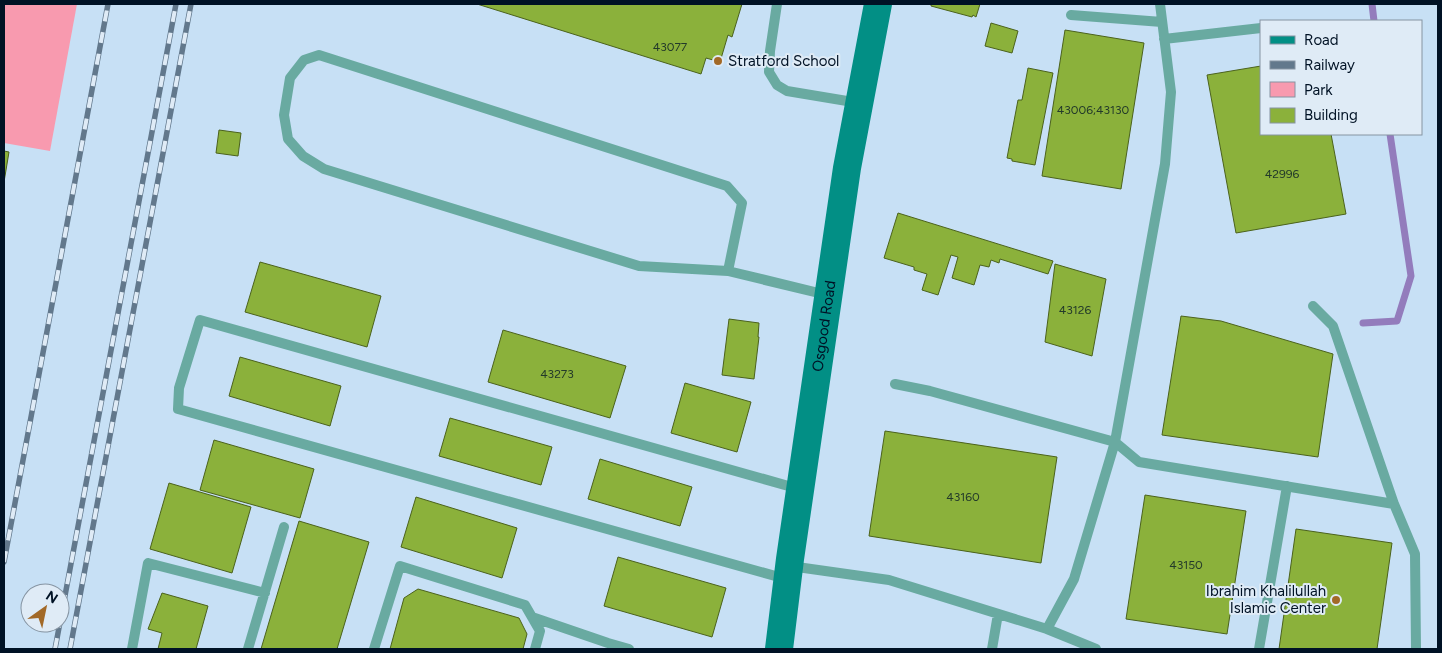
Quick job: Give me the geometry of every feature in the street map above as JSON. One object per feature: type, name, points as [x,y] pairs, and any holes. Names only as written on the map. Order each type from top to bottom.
[{"type":"main road","name":"Osgood Road","points":[[779,649],[788,573],[847,168],[878,4]]},
{"type":"lane","points":[[777,4],[769,72],[776,85],[787,91],[860,104]]},
{"type":"lane","points":[[1047,629],[1074,580],[1114,442],[1165,164],[1171,92],[1160,4]]},
{"type":"lane","points":[[1071,15],[1162,22]]},
{"type":"lane","points":[[1164,39],[1260,28]]},
{"type":"lane","points":[[728,271],[742,203],[727,186],[319,55],[304,60],[290,78],[284,115],[288,139],[303,156],[324,169],[639,266],[728,271],[828,295]]},
{"type":"lane","points":[[1313,306],[1333,326],[1394,504],[1415,554],[1416,649]]},
{"type":"lane","points":[[800,489],[200,320],[179,388],[178,409],[788,573],[889,580],[1047,629],[1096,649]]},
{"type":"lane","points":[[895,384],[930,390],[1114,442],[1139,462],[1394,504]]},
{"type":"lane","points":[[1259,649],[1288,486]]},
{"type":"lane","points":[[248,649],[284,527]]},
{"type":"lane","points":[[132,649],[148,563],[265,593]]},
{"type":"lane","points":[[374,649],[400,566],[525,605],[540,631],[535,649]]},
{"type":"lane","points":[[992,649],[998,614]]},
{"type":"lane","points":[[532,617],[607,646],[629,649]]},
{"type":"green space","points":[[4,4],[77,4],[50,151],[4,143]]},
{"type":"building","points":[[477,4],[742,4],[732,37],[728,35],[720,62],[706,58],[701,74]]},
{"type":"building","points":[[931,4],[980,4],[976,17],[973,15],[972,17],[931,6]]},
{"type":"building","points":[[991,23],[1018,31],[1012,53],[985,46]]},
{"type":"building","points":[[1065,30],[1144,43],[1121,189],[1042,176]]},
{"type":"building","points":[[1260,66],[1260,135],[1331,135],[1346,214],[1236,233],[1207,75]]},
{"type":"building","points":[[1028,68],[1053,73],[1035,165],[1012,161],[1012,159],[1007,158],[1018,100],[1022,100]]},
{"type":"building","points":[[219,130],[241,133],[238,156],[216,153]]},
{"type":"building","points":[[4,151],[9,152],[4,182]]},
{"type":"building","points":[[898,213],[1053,261],[1048,274],[1000,259],[999,263],[991,260],[989,267],[980,265],[974,285],[952,278],[958,257],[951,255],[938,295],[922,290],[927,274],[914,270],[914,267],[884,258]]},
{"type":"building","points":[[260,262],[381,296],[367,347],[245,312]]},
{"type":"building","points":[[1055,264],[1106,279],[1092,356],[1045,342]]},
{"type":"building","points":[[1181,316],[1221,321],[1333,354],[1318,457],[1162,435]]},
{"type":"building","points":[[729,319],[759,323],[754,379],[722,375]]},
{"type":"building","points":[[503,330],[626,366],[610,418],[488,382]]},
{"type":"building","points":[[240,357],[341,386],[330,426],[229,396]]},
{"type":"building","points":[[685,383],[751,402],[737,452],[671,433]]},
{"type":"building","points":[[450,418],[552,447],[541,485],[439,456]]},
{"type":"building","points":[[885,431],[1057,457],[1041,563],[869,536]]},
{"type":"building","points":[[214,440],[314,469],[300,518],[200,490]]},
{"type":"building","points":[[600,459],[692,487],[680,526],[588,499]]},
{"type":"building","points":[[169,483],[251,507],[232,573],[150,549]]},
{"type":"building","points":[[1145,495],[1246,511],[1227,634],[1126,619]]},
{"type":"building","points":[[416,497],[517,528],[502,578],[401,547]]},
{"type":"building","points":[[299,521],[369,542],[337,649],[261,649]]},
{"type":"building","points":[[1296,529],[1392,543],[1377,649],[1279,649]]},
{"type":"building","points":[[618,557],[726,588],[712,637],[604,606]]},
{"type":"building","points":[[418,589],[519,618],[527,634],[523,649],[390,649],[404,598]]},
{"type":"building","points":[[162,593],[208,606],[196,649],[158,649],[162,633],[148,629]]},
{"type":"waterway","points":[[1372,4],[1374,20]]},
{"type":"waterway","points":[[1363,323],[1397,321],[1411,276],[1390,135]]},
{"type":"railway","points":[[4,562],[108,4]]},
{"type":"railway","points":[[55,649],[176,4]]},
{"type":"railway","points":[[70,649],[191,4]]},
{"type":"place","name":"Stratford School","points":[[718,61]]},
{"type":"place","name":"Ibrahim Khalilullah Islamic Center","points":[[1336,600]]}]
